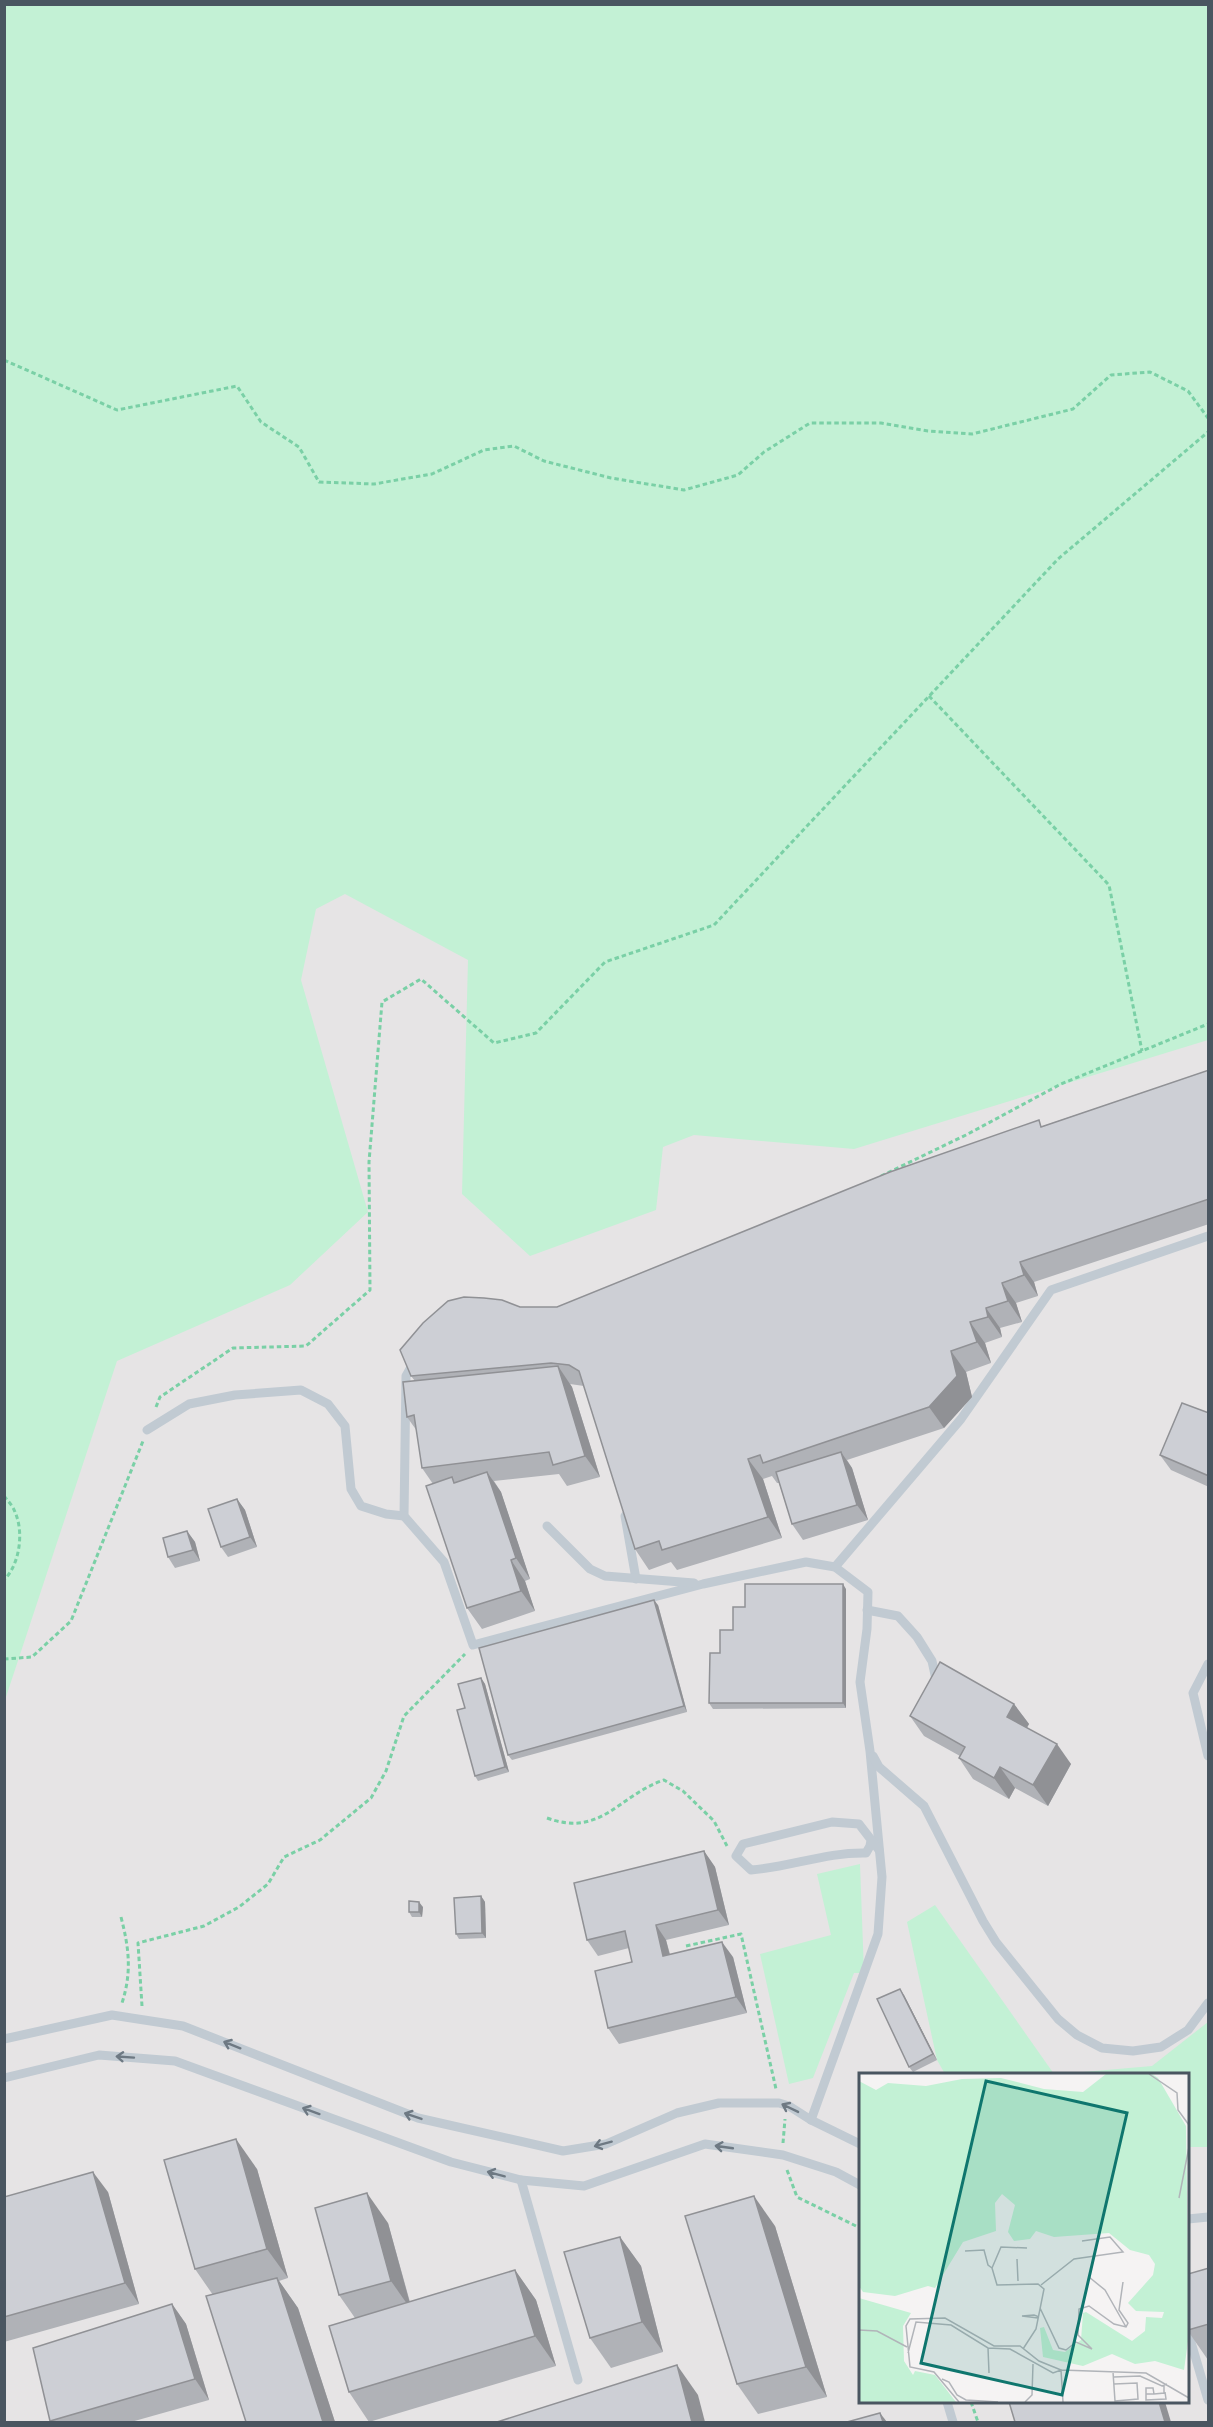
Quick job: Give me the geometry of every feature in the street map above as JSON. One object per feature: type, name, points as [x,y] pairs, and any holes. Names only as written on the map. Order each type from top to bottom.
[{"type":"lane","points":[[835,1568],[961,1419],[1052,1290],[1209,1236]]},
{"type":"lane","points":[[419,1354],[406,1376],[404,1516],[444,1562],[473,1645],[703,1584],[806,1562],[835,1568],[868,1592],[860,1682],[870,1751],[882,1877],[878,1934],[811,2120]]},
{"type":"lane","points":[[147,1430],[189,1404],[235,1395],[300,1390],[328,1404],[345,1426],[351,1489],[361,1506],[386,1514],[404,1516]]},
{"type":"lane","points":[[621,1504],[628,1527],[636,1579]]},
{"type":"lane","points":[[547,1526],[590,1569],[605,1576],[703,1584]]},
{"type":"lane","points":[[867,1610],[898,1616],[917,1637],[932,1661],[937,1685],[932,1693]]},
{"type":"lane","points":[[1209,1664],[1193,1693],[1209,1756]]},
{"type":"lane","points":[[870,1751],[879,1767],[924,1806],[996,1942],[1059,2019],[1077,2035],[1102,2048],[1133,2051],[1161,2047],[1188,2030],[1209,2003]]},
{"type":"lane","points":[[871,1840],[866,1853],[848,1853],[771,1869],[751,1870],[736,1856],[743,1845],[832,1822],[859,1824],[879,1850]]},
{"type":"lane","points":[[4,2039],[112,2015],[183,2026],[418,2118],[563,2151],[606,2144],[677,2113],[719,2103],[779,2103],[859,2143]]},
{"type":"lane","points":[[4,2078],[99,2055],[175,2061],[451,2162],[521,2180],[584,2186],[705,2144],[783,2155],[836,2172],[859,2184]]},
{"type":"lane","points":[[521,2180],[578,2380]]},
{"type":"lane","points":[[1189,2219],[1209,2217]]},
{"type":"lane","points":[[1189,2335],[1209,2400]]},
{"type":"lane","points":[[947,2403],[953,2422]]},
{"type":"path","points":[[4,360],[117,410],[237,386],[261,422],[299,447],[319,482],[374,484],[432,474],[484,450],[514,446],[543,460],[611,478],[684,490],[738,476],[764,452],[810,423],[881,423],[928,431],[972,434],[1074,409],[1112,375],[1150,372],[1188,391],[1209,418]]},
{"type":"path","points":[[4,1659],[32,1657],[71,1621],[160,1397],[234,1348],[306,1346],[370,1290],[369,1162],[382,1002],[421,978],[494,1043],[536,1033],[605,962],[714,925],[1058,559],[1209,432]]},
{"type":"path","points":[[929,696],[1108,885],[1142,1051]]},
{"type":"path","points":[[871,1180],[966,1135],[1061,1084],[1209,1024]]},
{"type":"path","points":[[4,1496],[14,1510],[20,1530],[17,1556],[4,1580]]},
{"type":"path","points":[[142,2020],[138,1943],[204,1926],[239,1907],[268,1884],[284,1857],[320,1840],[371,1798],[386,1771],[404,1716],[473,1645]]},
{"type":"path","points":[[547,1818],[563,1824],[597,1820],[650,1785],[664,1780],[683,1791],[714,1821],[724,1843],[736,1856]]},
{"type":"path","points":[[118,2016],[126,1991],[129,1949],[121,1917]]},
{"type":"path","points":[[686,1946],[741,1934],[779,2103]]},
{"type":"path","points":[[971,2403],[978,2422]]},
{"type":"shaded area","points":[[5,331],[1208,344],[1208,2422],[5,2422]]},
{"type":"green space","points":[[5,4],[1208,5],[1208,1040],[854,1149],[694,1135],[663,1147],[656,1210],[530,1256],[462,1194],[468,960],[345,894],[316,909],[301,980],[368,1212],[290,1285],[117,1361],[5,1700]]},
{"type":"green space","points":[[860,1864],[864,1973],[854,1973],[813,2078],[789,2084],[760,1954],[831,1935],[817,1874]]},
{"type":"green space","points":[[935,1905],[1053,2073],[944,2073],[937,2060],[907,1922]]},
{"type":"green space","points":[[1208,2022],[1208,2147],[1189,2147],[1189,2073],[1072,2073],[1152,2066]]},
{"type":"building","points":[[1209,1070],[1209,1199],[1020,1262],[1024,1275],[1002,1283],[1008,1301],[986,1308],[988,1317],[970,1322],[977,1342],[951,1351],[957,1376],[929,1407],[763,1463],[760,1455],[748,1459],[768,1517],[662,1550],[659,1541],[635,1549],[579,1371],[569,1365],[551,1363],[411,1376],[400,1350],[423,1323],[448,1301],[464,1297],[484,1298],[502,1300],[520,1307],[557,1307],[890,1172],[1039,1120],[1041,1127]]},
{"type":"building","points":[[558,1366],[585,1456],[553,1465],[549,1452],[422,1468],[414,1415],[407,1417],[403,1382]]},
{"type":"building","points":[[1182,1403],[1209,1413],[1209,1476],[1160,1455]]},
{"type":"building","points":[[841,1452],[857,1505],[792,1524],[776,1472]]},
{"type":"building","points":[[487,1472],[516,1558],[511,1560],[521,1591],[467,1608],[426,1486],[452,1477],[454,1483]]},
{"type":"building","points":[[237,1499],[250,1537],[221,1547],[208,1509]]},
{"type":"building","points":[[187,1531],[193,1550],[168,1557],[163,1538]]},
{"type":"building","points":[[745,1584],[843,1584],[843,1703],[709,1703],[710,1653],[720,1653],[720,1630],[733,1630],[733,1607],[745,1607]]},
{"type":"building","points":[[654,1600],[684,1706],[508,1755],[479,1648]]},
{"type":"building","points":[[940,1662],[1014,1704],[1007,1717],[1057,1744],[1033,1785],[1000,1767],[994,1778],[959,1758],[965,1747],[910,1716]]},
{"type":"building","points":[[481,1678],[505,1767],[475,1776],[457,1710],[465,1708],[458,1684]]},
{"type":"building","points":[[704,1851],[718,1910],[656,1925],[663,1956],[722,1942],[736,1997],[608,2028],[595,1971],[632,1962],[625,1931],[587,1940],[574,1883]]},
{"type":"building","points":[[481,1896],[482,1933],[456,1934],[454,1898]]},
{"type":"building","points":[[409,1901],[419,1902],[419,1912],[409,1912]]},
{"type":"building","points":[[900,1989],[933,2054],[909,2067],[877,1999]]},
{"type":"building","points":[[236,2139],[267,2249],[195,2269],[164,2160]]},
{"type":"building","points":[[93,2172],[125,2283],[4,2317],[4,2197]]},
{"type":"building","points":[[367,2193],[391,2281],[339,2295],[315,2208]]},
{"type":"building","points":[[754,2196],[806,2367],[737,2384],[685,2216]]},
{"type":"building","points":[[620,2237],[642,2322],[590,2338],[564,2252]]},
{"type":"building","points":[[1209,2268],[1209,2324],[1189,2330],[1189,2274]]},
{"type":"building","points":[[515,2270],[535,2336],[349,2392],[329,2326]]},
{"type":"building","points":[[277,2278],[323,2422],[246,2422],[206,2296]]},
{"type":"building","points":[[172,2304],[195,2379],[50,2421],[33,2348]]},
{"type":"building","points":[[677,2365],[692,2422],[497,2422]]},
{"type":"building","points":[[1009,2403],[1159,2403],[1165,2422],[1015,2422]]},
{"type":"building","points":[[880,2413],[883,2422],[847,2422]]}]
